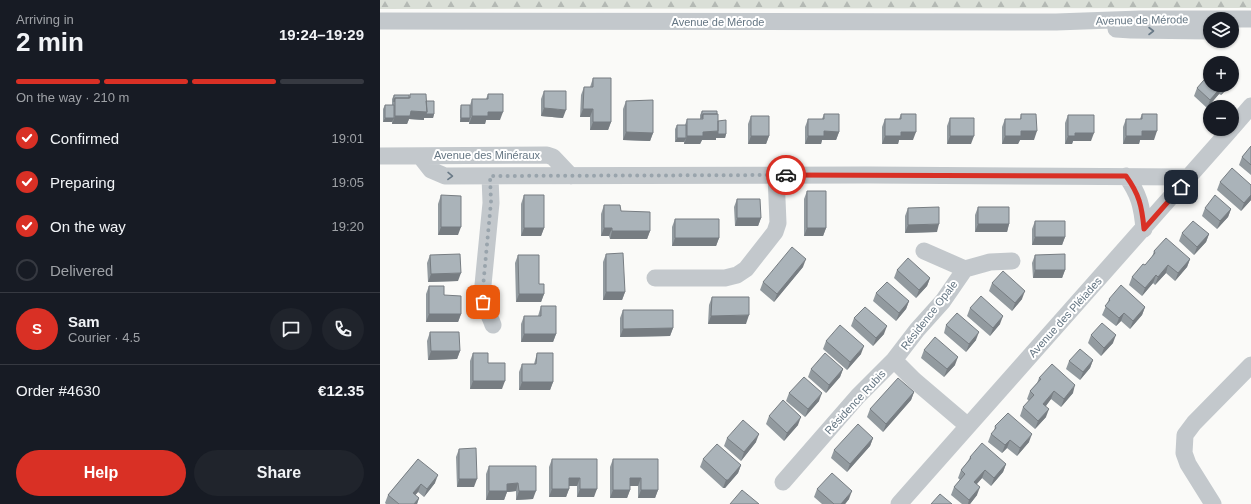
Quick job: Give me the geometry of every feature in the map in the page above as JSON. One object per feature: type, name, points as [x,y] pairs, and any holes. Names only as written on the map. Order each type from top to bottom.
[{"type":"street","name":"Avenue de Mérode","points":[[380,21],[1056,22],[1140,18],[1251,19]]},
{"type":"street","name":"Avenue de Mérode","points":[[1056,22],[1131,30],[1203,31]]},
{"type":"street","points":[[1239,31],[1251,31]]},
{"type":"street","name":"Avenue des Pléiades","points":[[1239,120],[1251,106]]},
{"type":"street","name":"Avenue des Pléiades","points":[[899,504],[1225,136]]},
{"type":"street","name":"Avenue des Minéraux","points":[[380,156],[547,155],[553,157],[571,176]]},
{"type":"street","name":"Avenue des Minéraux","points":[[420,156],[436,174],[445,176],[1190,176]]},
{"type":"street","points":[[655,278],[725,278],[737,275],[746,269],[775,232],[778,224],[776,175]]},
{"type":"street","points":[[490,176],[490,216],[482,295],[483,302],[491,316],[493,326]]},
{"type":"street","points":[[1126,176],[1140,199],[1143,212],[1144,229]]},
{"type":"street","name":"Résidence Opale","points":[[924,251],[965,268],[990,262],[1012,262]]},
{"type":"street","name":"Résidence Opale","points":[[894,360],[917,330],[943,301],[965,268]]},
{"type":"street","name":"Résidence Rubis","points":[[783,482],[858,396],[894,360],[914,380],[968,426]]},
{"type":"street","points":[[1213,504],[1188,464],[1184,452],[1185,435],[1194,423],[1251,366]]},
{"type":"green space","points":[[380,0],[1251,0],[1251,8],[380,9]]},
{"type":"building","points":[[593,78],[611,78],[611,122],[593,122],[593,109],[583,109],[584,87],[593,87]]},
{"type":"building","points":[[1203,81],[1203,92],[1217,92],[1210,100],[1197,88]]},
{"type":"building","points":[[544,91],[566,91],[566,110],[544,108]]},
{"type":"building","points":[[410,94],[426,94],[427,112],[411,111],[410,116],[395,116],[395,98],[410,98]]},
{"type":"building","points":[[488,94],[503,94],[503,112],[488,112],[488,116],[472,116],[472,99],[488,99]]},
{"type":"building","points":[[394,95],[409,95],[409,98],[395,98],[394,102]]},
{"type":"building","points":[[653,100],[653,133],[626,132],[626,101]]},
{"type":"building","points":[[426,101],[434,101],[434,114],[426,114]]},
{"type":"building","points":[[385,105],[394,105],[394,118],[385,118]]},
{"type":"building","points":[[461,105],[470,105],[470,118],[461,118]]},
{"type":"building","points":[[702,111],[717,111],[717,114],[703,114],[702,118]]},
{"type":"building","points":[[703,114],[718,114],[718,131],[703,132],[703,136],[687,136],[687,119],[703,119]]},
{"type":"building","points":[[824,114],[839,114],[839,132],[824,131],[824,136],[808,136],[808,119],[824,119]]},
{"type":"building","points":[[901,114],[916,114],[916,132],[901,132],[901,136],[885,136],[885,119],[901,119]]},
{"type":"building","points":[[1021,114],[1036,114],[1037,131],[1021,131],[1021,136],[1005,136],[1005,119],[1021,119]]},
{"type":"building","points":[[1142,114],[1157,114],[1157,131],[1142,131],[1142,136],[1126,136],[1126,119],[1142,119]]},
{"type":"building","points":[[1068,115],[1094,115],[1094,133],[1075,133],[1075,136],[1068,136]]},
{"type":"building","points":[[751,116],[769,116],[769,136],[751,136]]},
{"type":"building","points":[[950,118],[974,118],[974,136],[950,136]]},
{"type":"building","points":[[726,120],[726,134],[718,134],[718,121]]},
{"type":"building","points":[[677,125],[686,125],[686,138],[677,138]]},
{"type":"building","points":[[1251,146],[1251,165],[1242,157]]},
{"type":"building","points":[[1232,168],[1251,185],[1251,195],[1244,203],[1220,182]]},
{"type":"building","points":[[807,191],[826,191],[826,228],[807,228]]},
{"type":"building","points":[[441,195],[461,196],[461,227],[441,227]]},
{"type":"building","points":[[524,195],[544,195],[544,228],[524,228]]},
{"type":"building","points":[[1215,195],[1231,209],[1220,221],[1205,208]]},
{"type":"building","points":[[737,199],[760,199],[761,218],[737,218]]},
{"type":"building","points":[[604,205],[620,205],[621,211],[650,212],[650,231],[612,231],[612,228],[604,228]]},
{"type":"building","points":[[939,207],[939,224],[908,225],[908,208]]},
{"type":"building","points":[[978,207],[1009,207],[1009,224],[978,224]]},
{"type":"building","points":[[675,219],[719,219],[719,238],[675,238]]},
{"type":"building","points":[[1035,221],[1065,221],[1065,237],[1035,237]]},
{"type":"building","points":[[1193,221],[1209,234],[1197,247],[1182,233]]},
{"type":"building","points":[[1166,238],[1190,259],[1178,273],[1168,265],[1158,277],[1156,275],[1145,288],[1132,277],[1143,264],[1145,265],[1155,253],[1154,251]]},
{"type":"building","points":[[792,247],[806,259],[777,294],[763,282]]},
{"type":"building","points":[[623,253],[625,292],[606,292],[606,254]]},
{"type":"building","points":[[460,254],[461,273],[431,274],[430,255]]},
{"type":"building","points":[[1065,254],[1065,270],[1035,270],[1035,255]]},
{"type":"building","points":[[518,255],[539,255],[539,284],[544,284],[544,294],[519,294]]},
{"type":"building","points":[[908,258],[930,278],[919,290],[897,270]]},
{"type":"building","points":[[1003,271],[1025,291],[1015,303],[992,283]]},
{"type":"building","points":[[887,282],[909,301],[899,313],[876,293]]},
{"type":"building","points":[[1121,285],[1145,307],[1133,321],[1124,313],[1119,318],[1105,306]]},
{"type":"building","points":[[429,286],[444,286],[444,295],[461,296],[461,314],[429,314]]},
{"type":"building","points":[[981,296],[1003,316],[993,328],[970,308]]},
{"type":"building","points":[[712,297],[749,297],[749,315],[711,316]]},
{"type":"building","points":[[541,306],[556,306],[556,334],[524,334],[524,316],[541,316]]},
{"type":"building","points":[[865,307],[887,326],[876,338],[854,318]]},
{"type":"building","points":[[623,310],[673,310],[673,328],[623,329]]},
{"type":"building","points":[[957,313],[979,332],[969,344],[946,325]]},
{"type":"building","points":[[1102,323],[1116,335],[1104,348],[1091,335]]},
{"type":"building","points":[[840,325],[864,346],[850,362],[826,341]]},
{"type":"building","points":[[430,332],[459,332],[460,351],[431,351]]},
{"type":"building","points":[[935,337],[958,357],[947,369],[924,350]]},
{"type":"building","points":[[1080,349],[1093,360],[1083,372],[1069,361]]},
{"type":"building","points":[[473,353],[488,353],[488,363],[505,363],[505,381],[473,381]]},
{"type":"building","points":[[537,353],[553,353],[553,382],[522,382],[522,364],[536,364]]},
{"type":"building","points":[[825,353],[843,369],[829,385],[811,369]]},
{"type":"building","points":[[1052,364],[1075,385],[1064,399],[1054,391],[1043,404],[1049,409],[1038,421],[1023,407],[1034,395],[1030,391],[1041,379],[1039,378]]},
{"type":"building","points":[[804,377],[822,393],[808,409],[789,393]]},
{"type":"building","points":[[898,378],[914,392],[886,424],[870,409]]},
{"type":"building","points":[[783,400],[801,417],[787,433],[769,416]]},
{"type":"building","points":[[1008,413],[1032,434],[1020,448],[1010,440],[1005,445],[991,434],[996,428],[995,426]]},
{"type":"building","points":[[743,420],[759,434],[744,452],[727,438]]},
{"type":"building","points":[[858,424],[873,438],[850,464],[834,450]]},
{"type":"building","points":[[982,443],[1006,464],[994,478],[985,470],[974,482],[980,487],[969,500],[954,487],[965,474],[961,470]]},
{"type":"building","points":[[717,444],[741,465],[728,480],[726,480],[703,459]]},
{"type":"building","points":[[476,448],[477,479],[459,479],[459,449]]},
{"type":"building","points":[[418,459],[438,475],[427,489],[421,484],[413,493],[419,498],[414,504],[399,504],[388,495]]},
{"type":"building","points":[[552,459],[597,459],[597,489],[580,489],[580,478],[569,478],[569,489],[552,489]]},
{"type":"building","points":[[613,459],[658,459],[658,490],[641,490],[641,478],[630,478],[630,490],[613,490]]},
{"type":"building","points":[[489,466],[536,466],[536,491],[519,491],[518,483],[507,484],[507,491],[489,491]]},
{"type":"building","points":[[832,473],[852,491],[841,504],[834,504],[817,489]]},
{"type":"building","points":[[742,490],[759,504],[730,504]]},
{"type":"building","points":[[940,494],[952,504],[931,504]]},
{"type":"way so far","points":[[483,302],[482,295],[491,202],[490,176],[786,175]]},
{"type":"route","points":[[786,175],[1126,176],[1140,199],[1143,212],[1144,229],[1181,187]]}]
